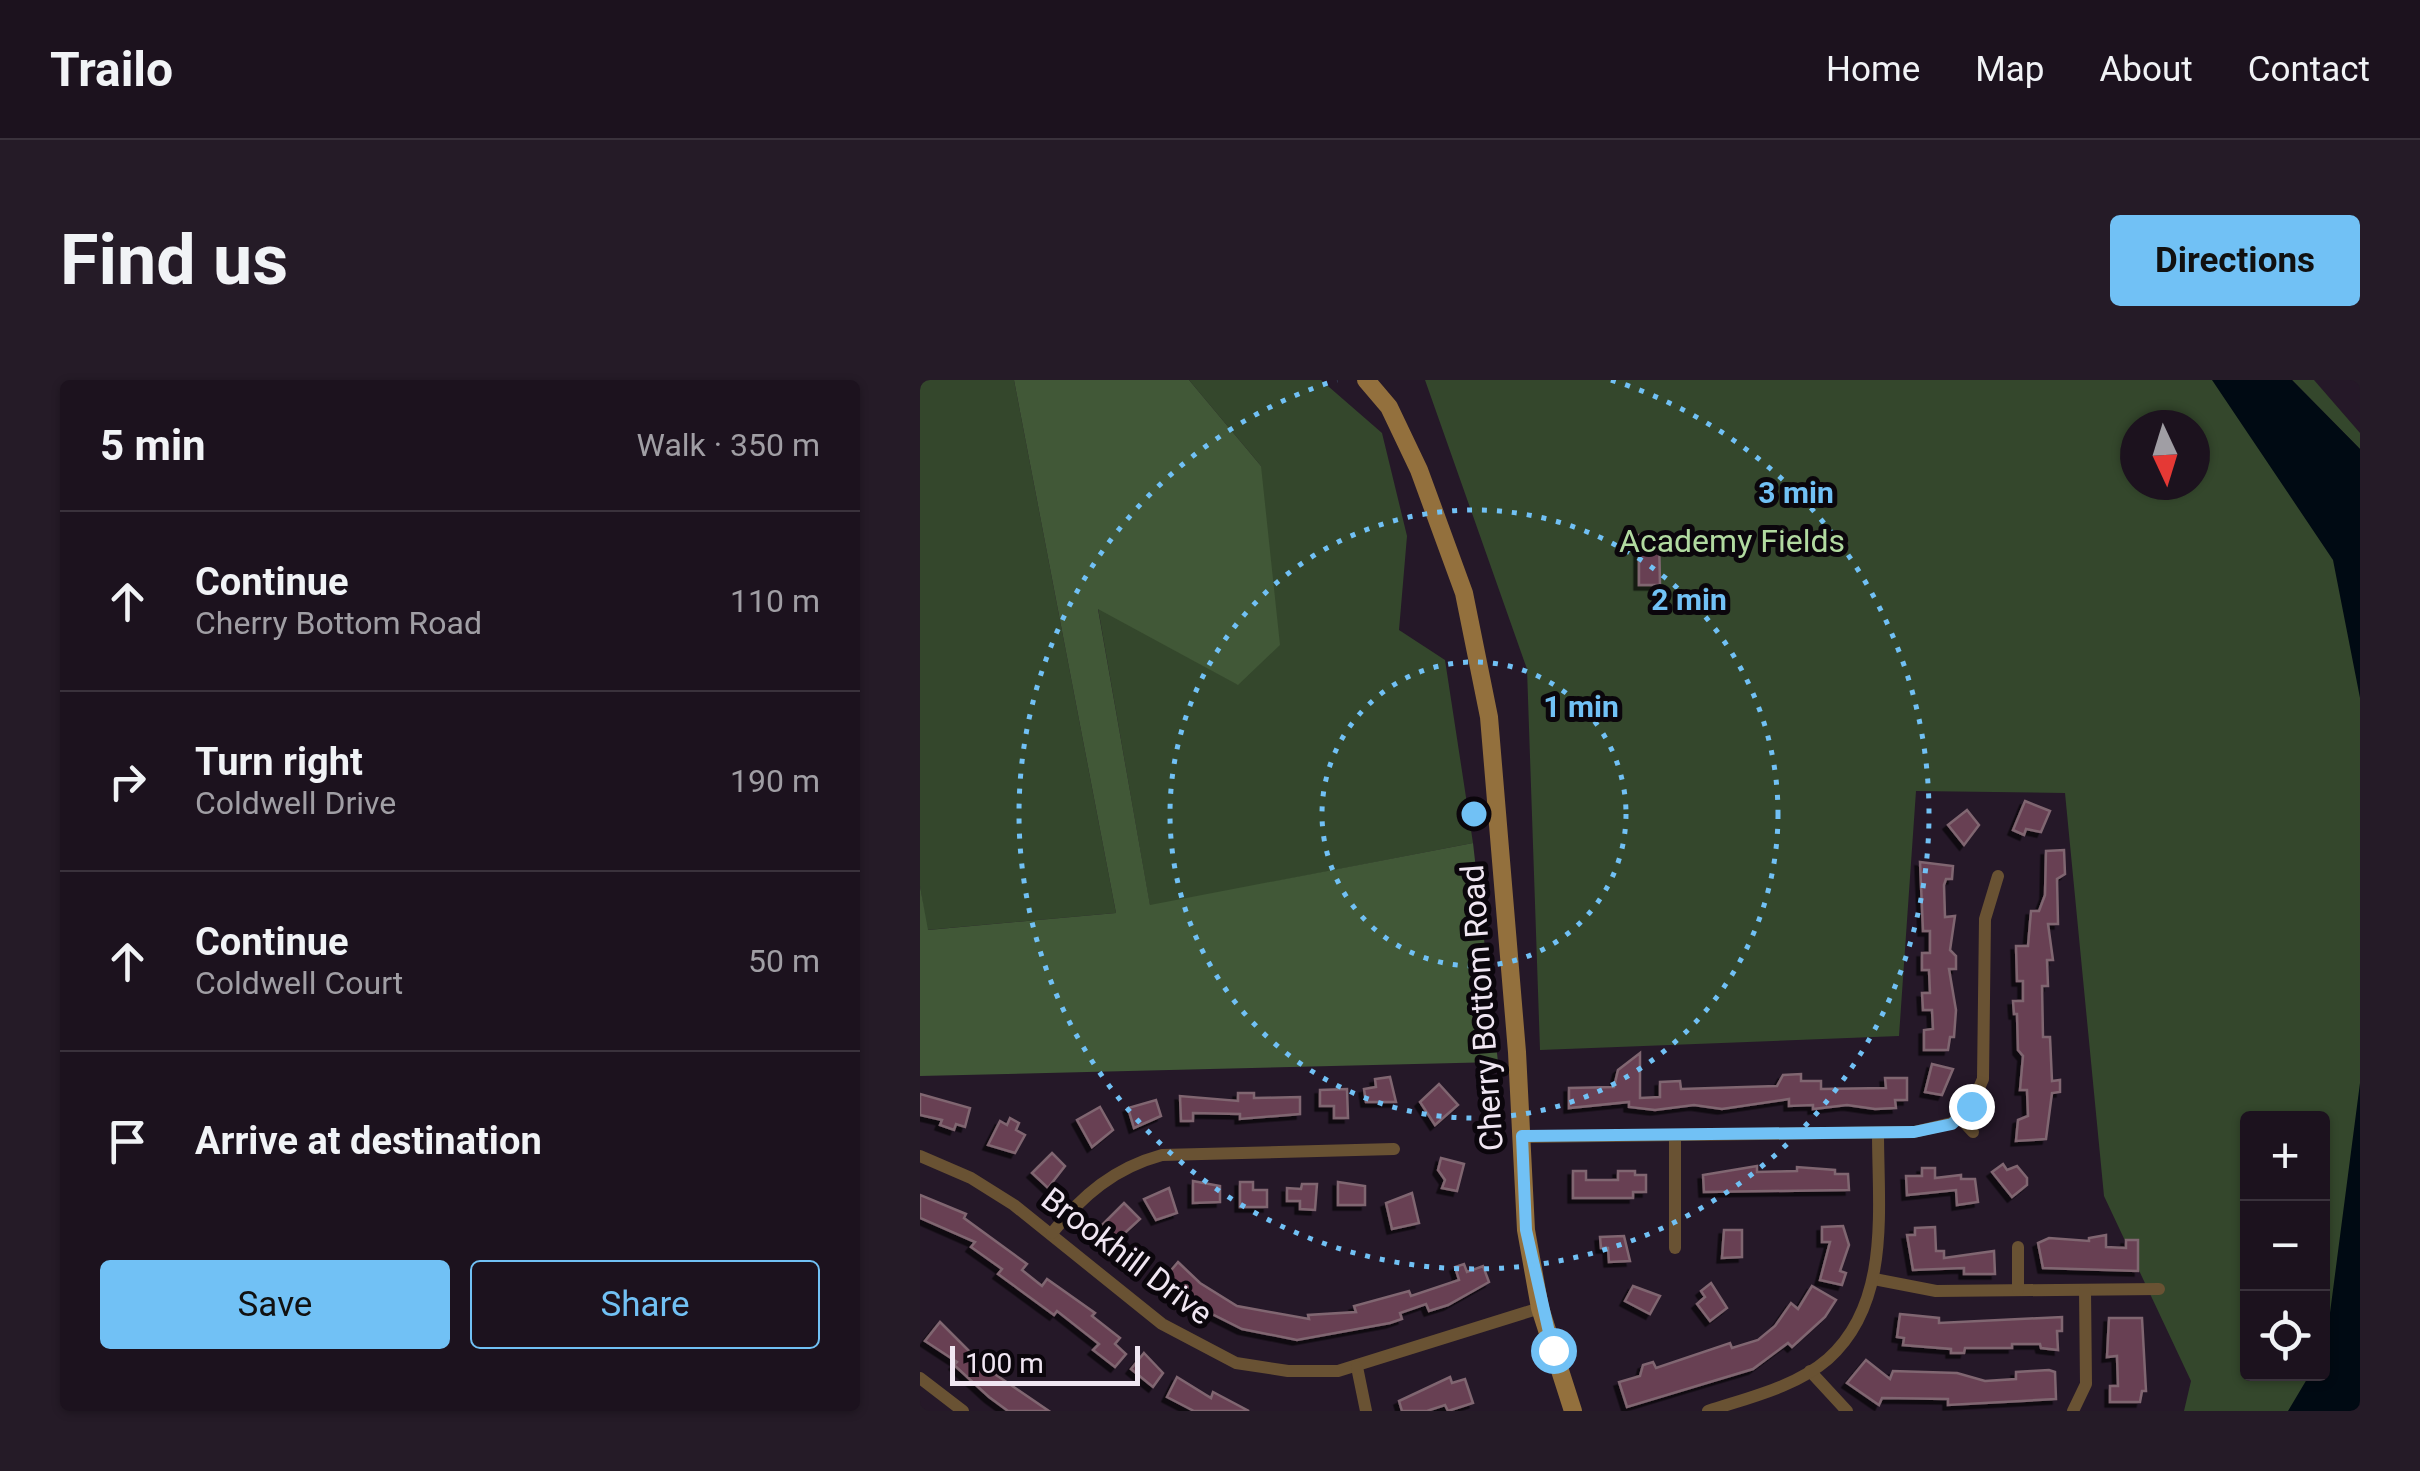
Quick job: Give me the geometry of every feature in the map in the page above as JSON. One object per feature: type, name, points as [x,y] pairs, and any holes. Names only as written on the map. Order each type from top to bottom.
[{"type":"main road","name":"Cherry Bottom Road","points":[[1366,380],[1389,406],[1420,470],[1464,593],[1489,717],[1526,1230],[1540,1308],[1573,1411]]},
{"type":"street","points":[[1522,1136],[1878,1134],[1952,1124],[1971,1106],[1983,1080],[1984,919],[1998,876]]},
{"type":"street","points":[[1959,1117],[1973,1132]]},
{"type":"street","points":[[1708,1411],[1810,1371],[1827,1360],[1852,1329],[1874,1279],[1878,1134]]},
{"type":"street","points":[[1675,1136],[1675,1248]]},
{"type":"street","points":[[1052,1233],[1103,1180],[1138,1162],[1162,1156],[1394,1149]]},
{"type":"street","name":"Brookhill Drive","points":[[920,1156],[971,1178],[1052,1233],[1162,1324],[1236,1363],[1288,1371],[1357,1368],[1540,1308]]},
{"type":"street","points":[[2018,1248],[2018,1290]]},
{"type":"street","points":[[1874,1279],[1936,1290],[2159,1289]]},
{"type":"street","points":[[2073,1411],[2086,1384],[2085,1290]]},
{"type":"street","points":[[1357,1368],[1366,1411]]},
{"type":"street","points":[[1810,1371],[1847,1411]]},
{"type":"street","points":[[920,1378],[963,1411]]},
{"type":"green space","points":[[920,380],[1014,380],[1116,913],[927,930],[920,886]]},
{"type":"green space","points":[[1014,380],[1189,380],[1261,466],[1280,645],[1238,685],[1098,609],[1150,905],[1473,843],[1498,1062],[920,1076],[920,886],[928,930],[1116,913]]},
{"type":"green space","points":[[1189,380],[1321,380],[1382,433],[1407,536],[1399,630],[1445,660],[1473,843],[1150,906],[1098,608],[1237,684],[1261,466]]},
{"type":"green space","name":"Academy Fields","points":[[1425,380],[2268,380],[2360,527],[2360,1350],[2335,1411],[2184,1411],[2191,1381],[2104,1196],[2065,793],[1916,791],[1899,1036],[1540,1050],[1527,669]]},
{"type":"green space","points":[[2292,380],[2314,380],[2360,433],[2360,449]]},
{"type":"shaded area","points":[[2212,380],[2292,380],[2360,449],[2360,698],[2333,560]]},
{"type":"shaded area","points":[[2360,1083],[2360,1411],[2288,1411],[2306,1381],[2330,1381],[2330,1313]]},
{"type":"building","points":[[1639,535],[1659,535],[1660,585],[1639,585]]},
{"type":"building","points":[[2025,801],[2050,811],[2041,832],[2026,829],[2024,835],[2013,830]]},
{"type":"building","points":[[1967,810],[1979,825],[1964,845],[1948,825]]},
{"type":"building","points":[[2064,850],[2065,874],[2057,879],[2058,924],[2048,924],[2053,960],[2047,960],[2048,986],[2042,986],[2043,1037],[2050,1037],[2052,1081],[2060,1080],[2060,1092],[2052,1093],[2046,1139],[2016,1141],[2018,1120],[2028,1116],[2027,1090],[2020,1090],[2023,1056],[2018,1050],[2013,1001],[2023,1001],[2023,981],[2017,981],[2016,946],[2028,946],[2031,911],[2039,911],[2045,895],[2046,851]]},
{"type":"building","points":[[1920,862],[1953,866],[1952,879],[1946,879],[1944,885],[1945,917],[1955,916],[1950,950],[1956,956],[1956,969],[1949,969],[1956,1010],[1954,1037],[1950,1037],[1948,1050],[1924,1050],[1924,1030],[1933,1029],[1932,1010],[1923,1010],[1922,993],[1930,993],[1929,970],[1922,970],[1922,953],[1930,953],[1930,931],[1923,931]]},
{"type":"building","points":[[1640,1053],[1640,1098],[1660,1097],[1660,1082],[1680,1081],[1681,1089],[1777,1086],[1783,1075],[1801,1074],[1801,1081],[1821,1081],[1821,1089],[1886,1088],[1885,1078],[1907,1078],[1907,1100],[1895,1100],[1896,1108],[1875,1109],[1847,1105],[1813,1109],[1813,1105],[1789,1106],[1789,1099],[1722,1109],[1694,1105],[1655,1110],[1629,1107],[1629,1102],[1569,1108],[1569,1088],[1614,1087],[1618,1070]]},
{"type":"building","points":[[1932,1064],[1953,1069],[1942,1095],[1925,1092]]},
{"type":"building","points":[[1390,1077],[1396,1102],[1366,1102],[1364,1089],[1376,1087],[1375,1079]]},
{"type":"building","points":[[1439,1084],[1458,1105],[1435,1125],[1420,1102]]},
{"type":"building","points":[[1347,1089],[1348,1118],[1334,1118],[1334,1106],[1320,1106],[1320,1090]]},
{"type":"building","points":[[1238,1093],[1254,1093],[1254,1098],[1300,1097],[1300,1114],[1240,1119],[1240,1114],[1193,1113],[1193,1121],[1181,1121],[1180,1096],[1238,1101]]},
{"type":"building","points":[[920,1094],[970,1108],[965,1127],[956,1124],[954,1130],[940,1125],[942,1120],[920,1115]]},
{"type":"building","points":[[1156,1100],[1161,1116],[1134,1128],[1128,1108]]},
{"type":"building","points":[[1100,1107],[1113,1130],[1092,1147],[1077,1120]]},
{"type":"building","points":[[1010,1118],[1019,1123],[1016,1130],[1025,1135],[1015,1153],[988,1145],[1000,1121],[1007,1125]]},
{"type":"building","points":[[1052,1153],[1065,1166],[1048,1188],[1032,1173]]},
{"type":"building","points":[[1441,1158],[1464,1164],[1457,1191],[1442,1188],[1445,1180],[1438,1170]]},
{"type":"building","points":[[2003,1164],[2007,1170],[2017,1166],[2027,1178],[2027,1185],[2012,1197],[1992,1172]]},
{"type":"building","points":[[1757,1166],[1757,1172],[1797,1171],[1797,1167],[1835,1170],[1835,1174],[1848,1174],[1849,1190],[1704,1192],[1703,1175]]},
{"type":"building","points":[[1922,1168],[1935,1168],[1935,1178],[1961,1175],[1961,1179],[1975,1179],[1978,1202],[1957,1205],[1956,1190],[1907,1195],[1906,1176],[1922,1176]]},
{"type":"building","points":[[1573,1171],[1586,1171],[1586,1180],[1618,1180],[1618,1171],[1635,1171],[1635,1175],[1646,1175],[1646,1192],[1633,1192],[1633,1198],[1573,1198]]},
{"type":"building","points":[[1193,1181],[1220,1186],[1220,1202],[1193,1203]]},
{"type":"building","points":[[1240,1182],[1253,1182],[1253,1190],[1267,1190],[1267,1207],[1240,1207]]},
{"type":"building","points":[[1338,1182],[1365,1186],[1365,1205],[1338,1205]]},
{"type":"building","points":[[1302,1184],[1317,1184],[1315,1210],[1300,1209],[1300,1201],[1287,1201],[1287,1188],[1301,1189]]},
{"type":"building","points":[[1169,1188],[1177,1213],[1156,1220],[1144,1199]]},
{"type":"building","points":[[1412,1193],[1419,1223],[1392,1229],[1386,1203]]},
{"type":"building","points":[[920,1195],[966,1214],[964,1218],[1027,1264],[1022,1270],[1042,1286],[1047,1279],[1095,1313],[1092,1316],[1120,1338],[1115,1344],[1126,1354],[1115,1367],[1093,1350],[1099,1344],[1057,1311],[1054,1315],[998,1274],[1002,1269],[971,1247],[975,1242],[920,1218]]},
{"type":"building","points":[[1124,1203],[1140,1219],[1115,1242],[1100,1227]]},
{"type":"building","points":[[1843,1226],[1849,1245],[1840,1271],[1846,1273],[1842,1285],[1820,1280],[1830,1242],[1822,1242],[1822,1227]]},
{"type":"building","points":[[1935,1227],[1936,1251],[1944,1251],[1944,1258],[1994,1251],[1995,1274],[1964,1274],[1964,1268],[1913,1270],[1907,1235],[1915,1235],[1915,1228]]},
{"type":"building","points":[[1724,1230],[1742,1230],[1742,1257],[1722,1258]]},
{"type":"building","points":[[2106,1235],[2106,1247],[2126,1248],[2126,1240],[2138,1240],[2138,1271],[2043,1268],[2038,1243],[2049,1238],[2089,1241]]},
{"type":"building","points":[[1624,1236],[1630,1261],[1609,1262],[1608,1248],[1601,1248],[1600,1237]]},
{"type":"building","points":[[1178,1262],[1200,1283],[1237,1306],[1309,1319],[1308,1315],[1356,1312],[1354,1306],[1409,1291],[1411,1296],[1459,1280],[1455,1267],[1464,1264],[1467,1272],[1483,1266],[1489,1282],[1448,1305],[1429,1311],[1426,1304],[1400,1313],[1402,1319],[1390,1323],[1297,1340],[1242,1329],[1194,1305],[1163,1280]]},
{"type":"building","points":[[1711,1283],[1727,1308],[1710,1321],[1697,1304],[1705,1297],[1701,1291]]},
{"type":"building","points":[[1633,1286],[1660,1296],[1650,1314],[1625,1301]]},
{"type":"building","points":[[1812,1286],[1836,1300],[1825,1317],[1792,1347],[1788,1343],[1753,1369],[1627,1407],[1619,1382],[1640,1376],[1643,1365],[1653,1362],[1656,1368],[1730,1343],[1732,1348],[1758,1340],[1775,1326],[1791,1303],[1798,1309]]},
{"type":"building","points":[[1900,1314],[1939,1318],[1939,1323],[2062,1317],[2062,1331],[2057,1331],[2058,1350],[2041,1348],[2040,1344],[2012,1344],[2012,1348],[1965,1348],[1964,1353],[1951,1353],[1951,1349],[1903,1345],[1904,1338],[1897,1337]]},
{"type":"building","points":[[2109,1318],[2142,1318],[2146,1391],[2142,1391],[2140,1402],[2110,1402],[2110,1386],[2118,1386],[2117,1356],[2107,1357]]},
{"type":"building","points":[[940,1322],[986,1368],[1049,1411],[1008,1411],[989,1397],[954,1365],[957,1362],[925,1341]]},
{"type":"building","points":[[1144,1353],[1163,1373],[1153,1387],[1131,1369]]},
{"type":"building","points":[[1866,1360],[1890,1379],[1893,1371],[1957,1373],[1985,1381],[2016,1379],[2016,1372],[2049,1370],[2055,1372],[2056,1399],[1948,1405],[1948,1399],[1882,1398],[1879,1405],[1847,1383]]},
{"type":"building","points":[[1177,1377],[1211,1398],[1213,1392],[1249,1411],[1194,1411],[1167,1397]]},
{"type":"building","points":[[1450,1377],[1452,1383],[1465,1379],[1473,1403],[1448,1411],[1445,1405],[1427,1411],[1402,1411],[1399,1401]]},
{"type":"route","points":[[1553,1350],[1540,1308],[1526,1230],[1522,1136],[1914,1132],[1952,1124],[1971,1106]]}]
